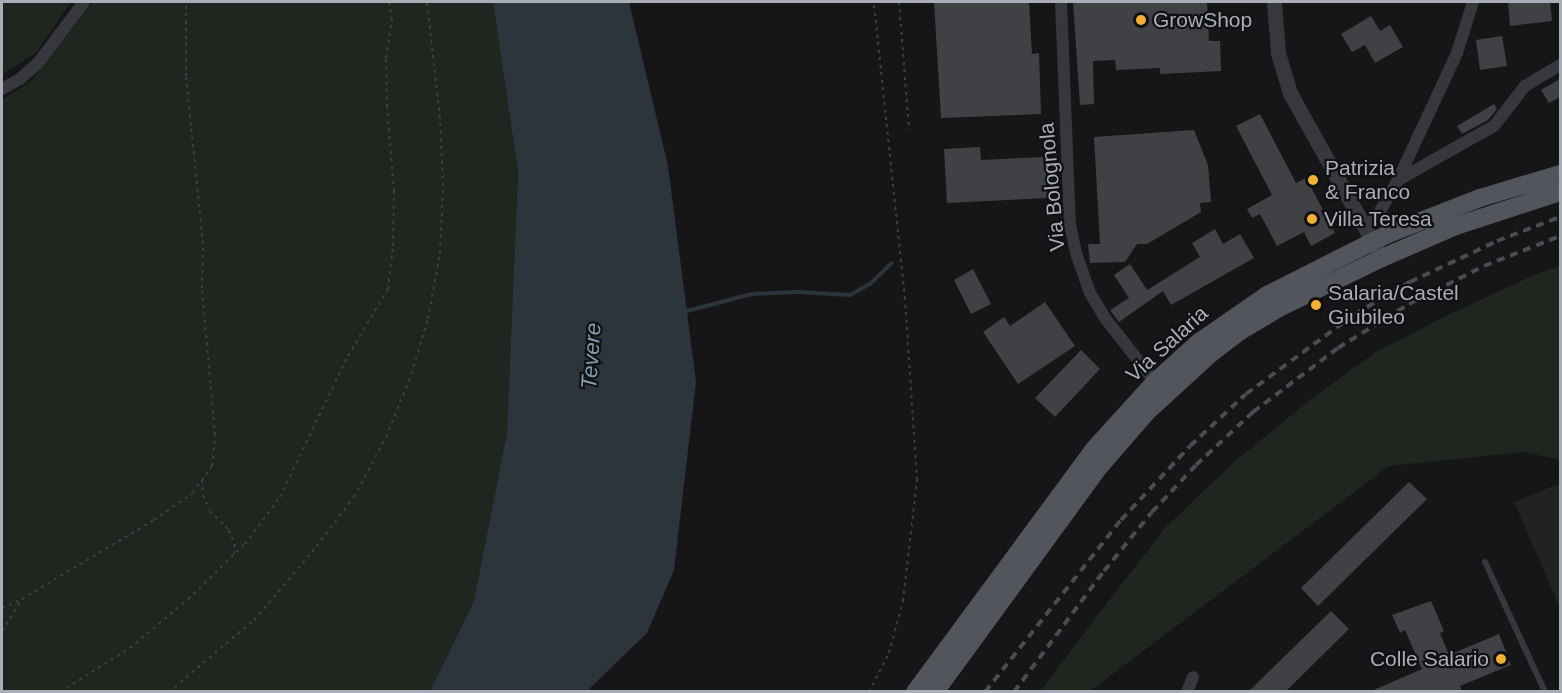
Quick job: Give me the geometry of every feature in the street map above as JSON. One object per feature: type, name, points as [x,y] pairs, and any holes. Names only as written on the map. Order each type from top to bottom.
[{"type":"main road","name":"Via Salaria","points":[[915,692],[1084,461],[1155,382],[1198,343],[1254,303],[1373,241],[1473,200],[1560,174]]},
{"type":"main road","name":"Via Salaria","points":[[935,692],[1091,477],[1170,389],[1224,343],[1254,322],[1382,258],[1456,226],[1560,192]]},
{"type":"street","points":[[2,89],[20,79],[38,63],[84,2]]},
{"type":"street","name":"Via Bolognola","points":[[1061,2],[1070,225],[1076,253],[1090,293],[1105,318],[1155,382]]},
{"type":"street","points":[[1274,2],[1278,53],[1287,86],[1382,258]]},
{"type":"street","points":[[1364,225],[1379,213],[1398,180],[1457,53],[1473,2]]},
{"type":"street","points":[[1398,180],[1494,126],[1526,86],[1560,65]]},
{"type":"street","points":[[1187,692],[1193,677]]},
{"type":"lane","points":[[1485,562],[1545,692]]},
{"type":"path","points":[[2,608],[22,599],[154,520],[193,493],[212,466],[215,435],[202,288],[203,244],[186,76],[186,2]]},
{"type":"path","points":[[60,692],[130,648],[188,599],[234,554],[279,497],[348,356],[388,289],[393,246],[394,191],[387,106],[386,58],[392,20],[389,2]]},
{"type":"path","points":[[169,692],[254,620],[312,552],[354,497],[386,437],[409,381],[428,319],[440,253],[443,186],[440,118],[427,2]]},
{"type":"path","points":[[869,692],[890,653],[903,601],[917,480],[905,299],[874,2]]},
{"type":"path","points":[[899,2],[909,130]]},
{"type":"path","points":[[202,480],[203,495],[210,511],[229,531],[234,544],[234,554]]},
{"type":"path","points":[[2,631],[22,599]]},
{"type":"shaded area","points":[[2,2],[71,2],[36,53],[2,74]]},
{"type":"shaded area","points":[[92,2],[493,2],[518,172],[507,432],[474,601],[430,691],[2,692],[2,100],[32,80]]},
{"type":"shaded area","points":[[1560,266],[1560,460],[1524,452],[1389,466],[1090,691],[1040,691],[1164,529],[1235,461],[1310,400],[1376,352],[1448,315],[1534,275]]},
{"type":"shaded area","points":[[1560,483],[1560,608],[1514,502]]},
{"type":"water","name":"Tevere","points":[[493,2],[629,2],[668,166],[696,382],[674,570],[647,633],[587,691],[430,691],[474,601],[507,432],[518,172]]},
{"type":"building","points":[[934,2],[1029,2],[1032,54],[1039,53],[1041,114],[941,118]]},
{"type":"building","name":"GrowShop","points":[[1073,2],[1207,2],[1209,41],[1220,41],[1221,71],[1160,74],[1160,68],[1116,70],[1115,60],[1093,61],[1094,104],[1080,105]]},
{"type":"building","points":[[1508,2],[1550,2],[1552,21],[1510,26]]},
{"type":"building","points":[[1371,16],[1380,31],[1390,25],[1403,47],[1375,63],[1365,45],[1352,52],[1341,34]]},
{"type":"building","points":[[1502,36],[1507,66],[1480,70],[1476,40]]},
{"type":"building","points":[[1560,79],[1560,97],[1549,103],[1541,90]]},
{"type":"building","points":[[1494,104],[1497,109],[1488,120],[1462,134],[1457,126]]},
{"type":"building","points":[[1260,114],[1296,183],[1315,173],[1319,182],[1311,187],[1335,233],[1311,246],[1304,232],[1277,246],[1260,214],[1252,218],[1247,209],[1272,195],[1236,126]]},
{"type":"building","points":[[1194,130],[1208,165],[1211,202],[1200,203],[1201,212],[1147,244],[1137,244],[1125,262],[1090,263],[1088,244],[1100,244],[1094,137]]},
{"type":"building","points":[[980,147],[981,160],[1045,157],[1047,198],[947,203],[944,149]]},
{"type":"building","points":[[1215,229],[1223,244],[1240,234],[1254,258],[1171,305],[1163,291],[1119,322],[1110,310],[1129,298],[1114,275],[1130,264],[1147,290],[1200,257],[1192,243]]},
{"type":"building","points":[[973,269],[991,304],[971,314],[954,280]]},
{"type":"building","points":[[1045,302],[1075,346],[1018,384],[983,332],[1004,317],[1010,326]]},
{"type":"building","points":[[1081,350],[1100,369],[1055,417],[1035,398]]},
{"type":"building","points":[[1409,482],[1427,499],[1318,606],[1301,588]]},
{"type":"building","points":[[1431,601],[1444,631],[1440,633],[1449,655],[1499,634],[1511,665],[1460,686],[1462,692],[1369,692],[1422,669],[1405,630],[1400,633],[1392,615]]},
{"type":"building","points":[[1331,611],[1349,629],[1285,692],[1248,692]]},
{"type":"waterway","points":[[687,311],[752,294],[798,292],[850,295],[870,284],[892,263]]},
{"type":"railway","points":[[985,692],[1121,520],[1190,446],[1246,394],[1355,314],[1410,282],[1497,241],[1560,217]]},
{"type":"railway","points":[[1014,692],[1104,571],[1152,512],[1196,465],[1253,412],[1338,348],[1409,304],[1484,266],[1560,236]]},
{"type":"place","name":"GrowShop","points":[[1141,20]]},
{"type":"place","name":"Patrizia & Franco","points":[[1313,180]]},
{"type":"place","name":"Villa Teresa","points":[[1312,219]]},
{"type":"place","name":"Salaria/Castel Giubileo","points":[[1316,305]]},
{"type":"place","name":"Colle Salario","points":[[1501,659]]}]
